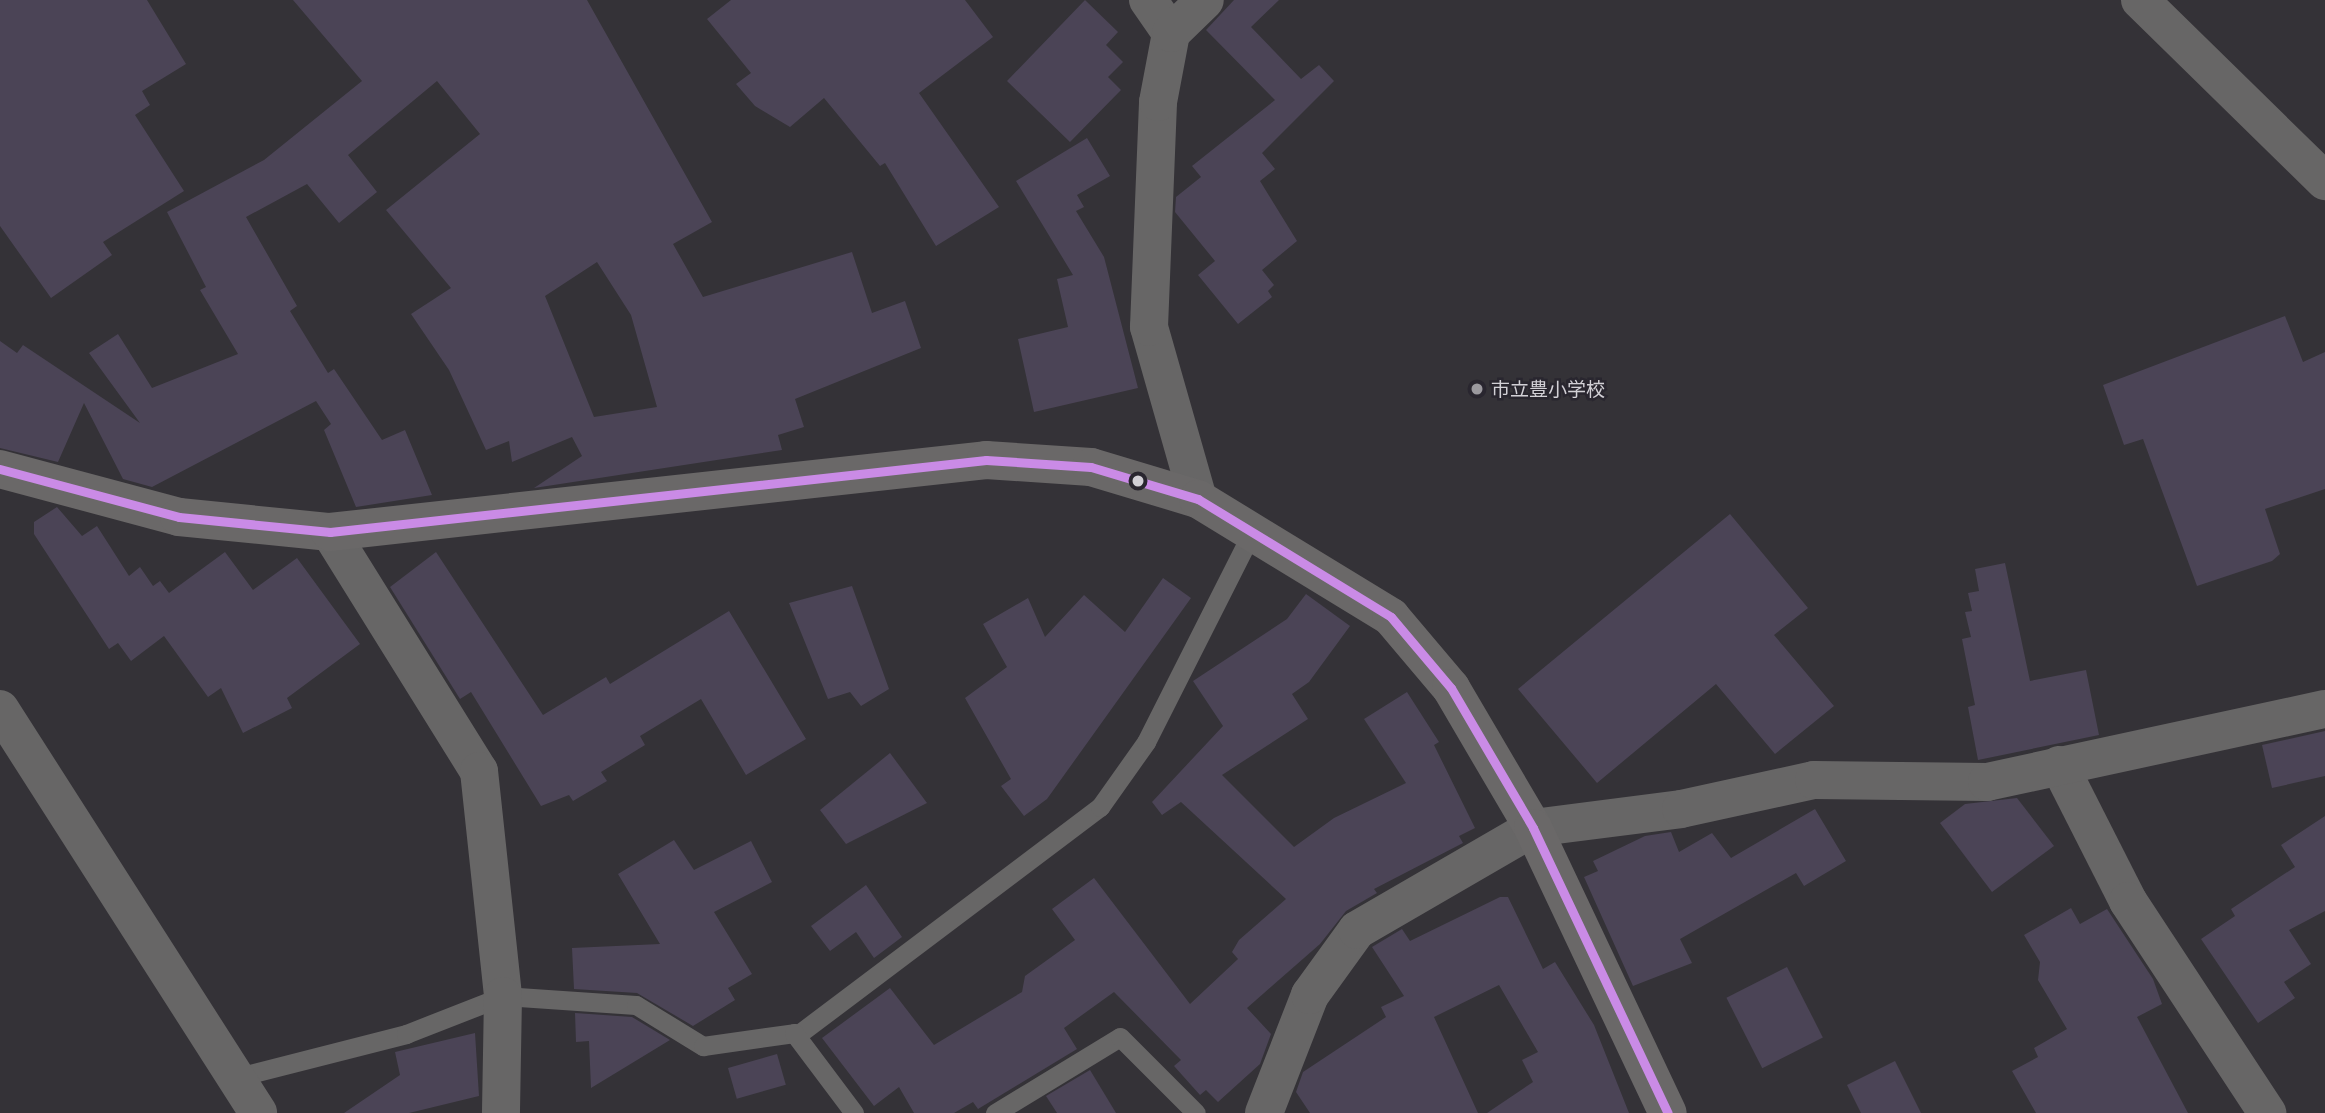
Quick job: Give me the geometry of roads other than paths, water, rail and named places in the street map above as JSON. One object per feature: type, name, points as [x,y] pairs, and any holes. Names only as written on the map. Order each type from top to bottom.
[{"type":"street","points":[[1148,0],[1171,33]]},
{"type":"street","points":[[1198,499],[1149,327],[1158,102],[1171,33],[1205,0]]},
{"type":"street","points":[[2140,0],[2325,181]]},
{"type":"street","points":[[0,469],[179,517],[330,532],[986,460],[1091,467],[1198,499],[1253,530],[1391,617],[1451,688],[1533,828],[1668,1113]]},
{"type":"street","points":[[330,532],[479,771],[503,996],[501,1113]]},
{"type":"street","points":[[0,709],[258,1113]]},
{"type":"street","points":[[1264,1113],[1310,995],[1357,930],[1533,828],[1681,809],[1814,780],[1987,782],[2325,709]]},
{"type":"street","points":[[2059,765],[2128,901],[2267,1113]]},
{"type":"lane","points":[[234,1078],[406,1034],[503,996],[636,1005],[703,1046],[796,1036],[1100,807],[1146,742],[1253,530]]},
{"type":"lane","points":[[796,1036],[854,1113]]},
{"type":"lane","points":[[995,1113],[1120,1037],[1196,1113]]},
{"type":"place","name":"市立豊小学校","points":[[1477,389]]}]
